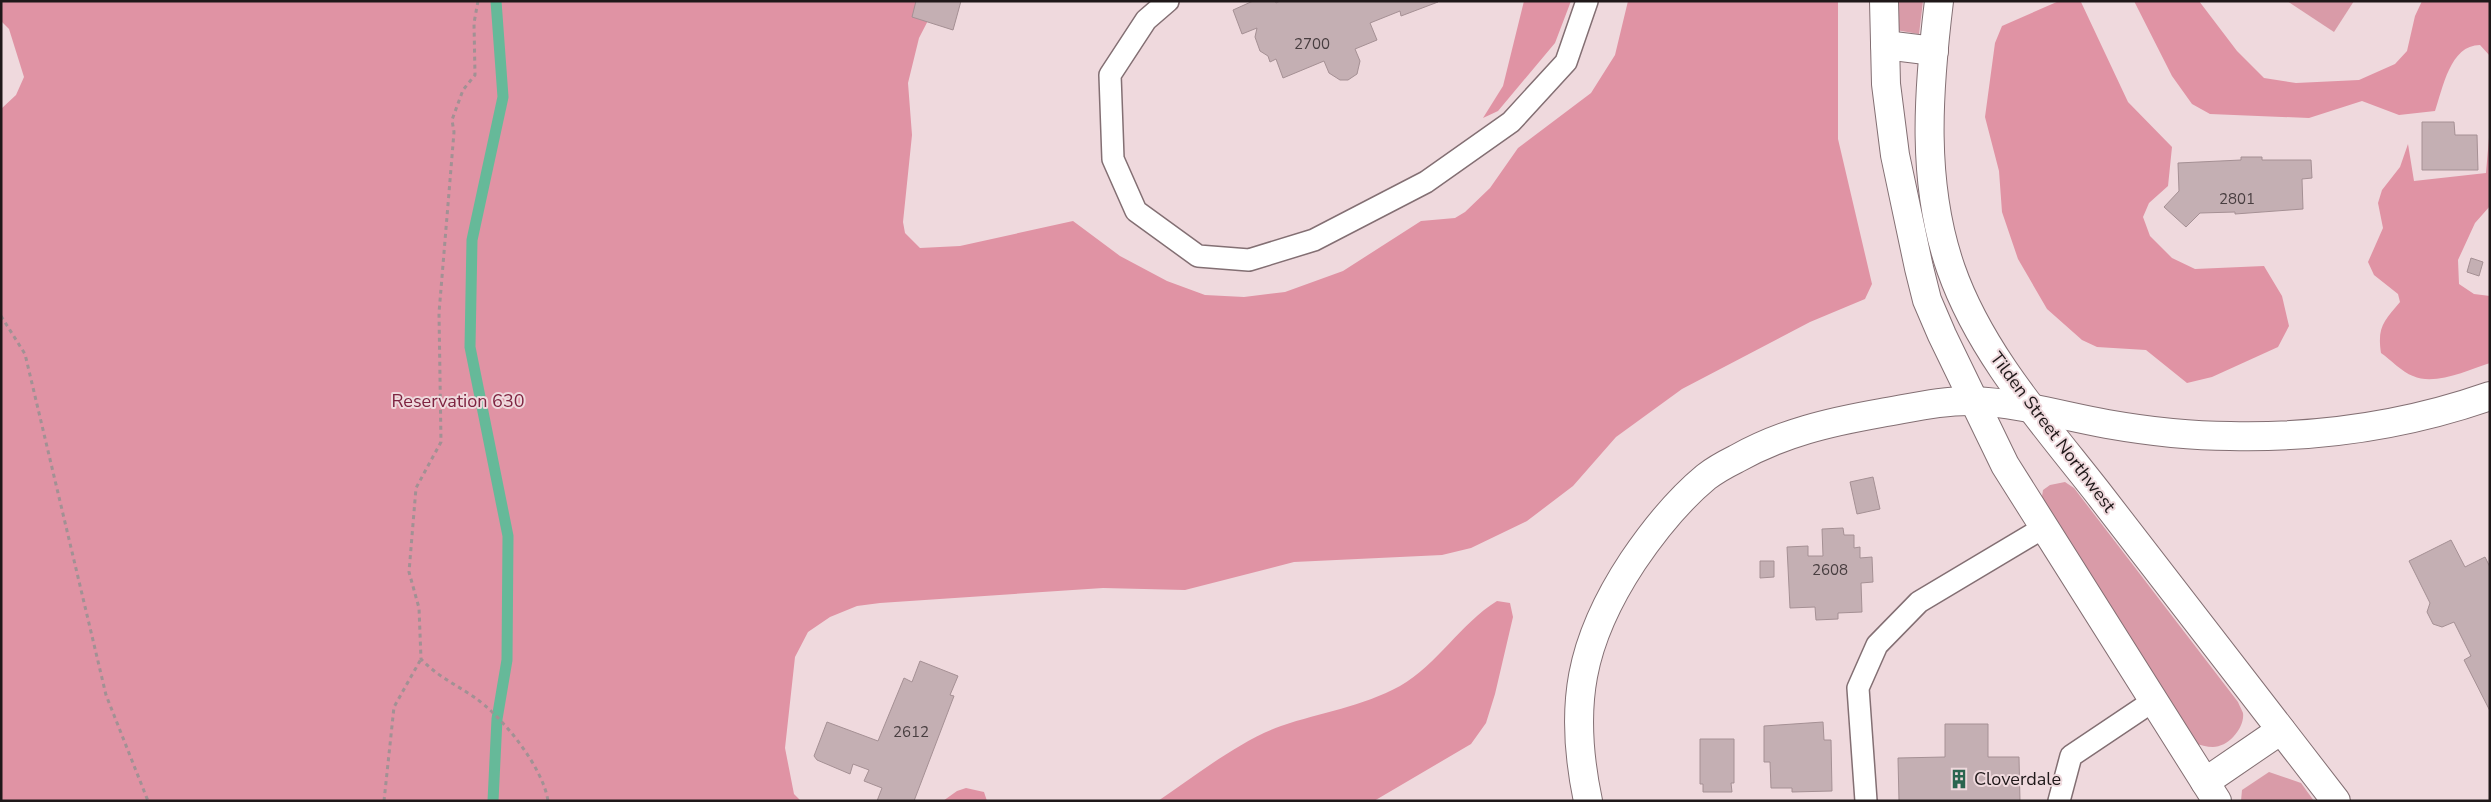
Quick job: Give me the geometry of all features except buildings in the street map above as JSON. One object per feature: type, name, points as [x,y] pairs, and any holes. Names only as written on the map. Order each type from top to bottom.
[{"type":"street","points":[[1884,1],[1886,84],[1894,155],[1918,268],[1935,317],[1973,401],[2005,465],[2211,792],[2281,730]]},
{"type":"street","name":"Tilden Street Northwest","points":[[1939,1],[1928,138],[1930,171],[1942,241],[1958,288],[1980,334],[2033,408],[2336,801]]},
{"type":"street","points":[[1885,45],[1934,51]]},
{"type":"street","points":[[1588,801],[1581,763],[1579,717],[1583,673],[1598,623],[1622,577],[1665,518],[1707,475],[1777,439],[1816,425],[1912,407],[1973,401],[2033,408],[2106,424],[2155,431],[2229,436],[2274,436],[2329,432],[2394,422],[2490,396]]},
{"type":"lane","points":[[1168,1],[1146,20],[1110,75],[1113,159],[1136,212],[1198,256],[1249,260],[1314,240],[1426,182],[1511,122],[1566,62],[1588,1]]},
{"type":"lane","points":[[1866,801],[1858,688],[1877,645],[1919,602],[2043,528]]},
{"type":"lane","points":[[2059,801],[2070,756],[2154,700]]},
{"type":"path","points":[[384,801],[394,707],[421,659],[419,608],[409,572],[416,488],[440,442],[439,312],[453,141],[452,120],[463,90],[475,74],[474,23],[478,1]]},
{"type":"path","points":[[1,316],[25,354],[106,695],[148,801]]},
{"type":"path","points":[[421,659],[436,674],[475,698],[497,719],[528,756],[546,789],[548,801]]},
{"type":"shaded area","points":[[1897,1],[1923,1],[1919,34],[1896,30]]},
{"type":"shaded area","points":[[2287,1],[2354,1],[2334,32]]},
{"type":"shaded area","points":[[2065,482],[2074,488],[2238,702],[2243,713],[2241,725],[2234,736],[2224,744],[2213,747],[2194,743],[2041,503],[2043,490],[2050,485]]},
{"type":"shaded area","points":[[2269,772],[2301,783],[2314,801],[2241,801],[2242,790]]},
{"type":"green space","name":"Reservation 630","points":[[1,1],[941,1],[936,5],[919,38],[908,83],[912,135],[903,222],[905,233],[920,248],[960,246],[1073,221],[1120,256],[1167,281],[1205,295],[1244,297],[1285,292],[1343,271],[1421,221],[1455,218],[1465,212],[1490,188],[1518,148],[1591,93],[1615,55],[1628,1],[1838,1],[1838,139],[1872,284],[1865,299],[1810,322],[1682,389],[1616,437],[1573,486],[1527,521],[1471,548],[1442,555],[1294,562],[1185,590],[1103,588],[880,603],[857,606],[830,617],[808,632],[795,657],[785,748],[794,794],[801,801],[1,801],[1,109],[16,95],[24,77],[9,29],[1,21]]},
{"type":"green space","points":[[1524,1],[1571,1],[1555,43],[1498,111],[1483,118],[1503,86]]},
{"type":"green space","points":[[2059,1],[2081,2],[2128,102],[2172,147],[2168,186],[2149,203],[2143,217],[2150,236],[2172,258],[2195,269],[2264,266],[2282,296],[2289,326],[2278,347],[2212,377],[2187,383],[2146,350],[2097,347],[2082,340],[2047,309],[2018,259],[2002,212],[1999,171],[1985,117],[1995,43],[2002,26]]},
{"type":"green space","points":[[2134,1],[2199,1],[2237,51],[2264,78],[2296,83],[2359,80],[2395,64],[2407,51],[2415,16],[2422,1],[2490,1],[2490,56],[2480,45],[2470,47],[2461,52],[2449,69],[2435,111],[2399,115],[2362,101],[2309,118],[2210,114],[2192,104],[2172,76]]},
{"type":"green space","points":[[2490,126],[2490,206],[2475,223],[2458,260],[2459,284],[2474,294],[2490,296],[2490,363],[2452,376],[2422,379],[2405,372],[2381,353],[2381,330],[2390,314],[2400,302],[2398,294],[2374,275],[2368,262],[2383,228],[2378,203],[2382,190],[2400,167],[2408,144],[2414,181],[2486,173]]},
{"type":"green space","points":[[1497,601],[1510,603],[1513,617],[1495,694],[1486,723],[1471,744],[1374,801],[1158,801],[1233,750],[1265,733],[1296,721],[1371,699],[1400,686],[1426,667],[1472,621]]},
{"type":"green space","points":[[966,788],[984,792],[987,801],[943,801],[957,791]]},
{"type":"waterway","points":[[493,801],[497,719],[507,660],[508,536],[470,347],[472,240],[503,97],[496,1]]},
{"type":"place","name":"Cloverdale","points":[[1959,779]]}]
